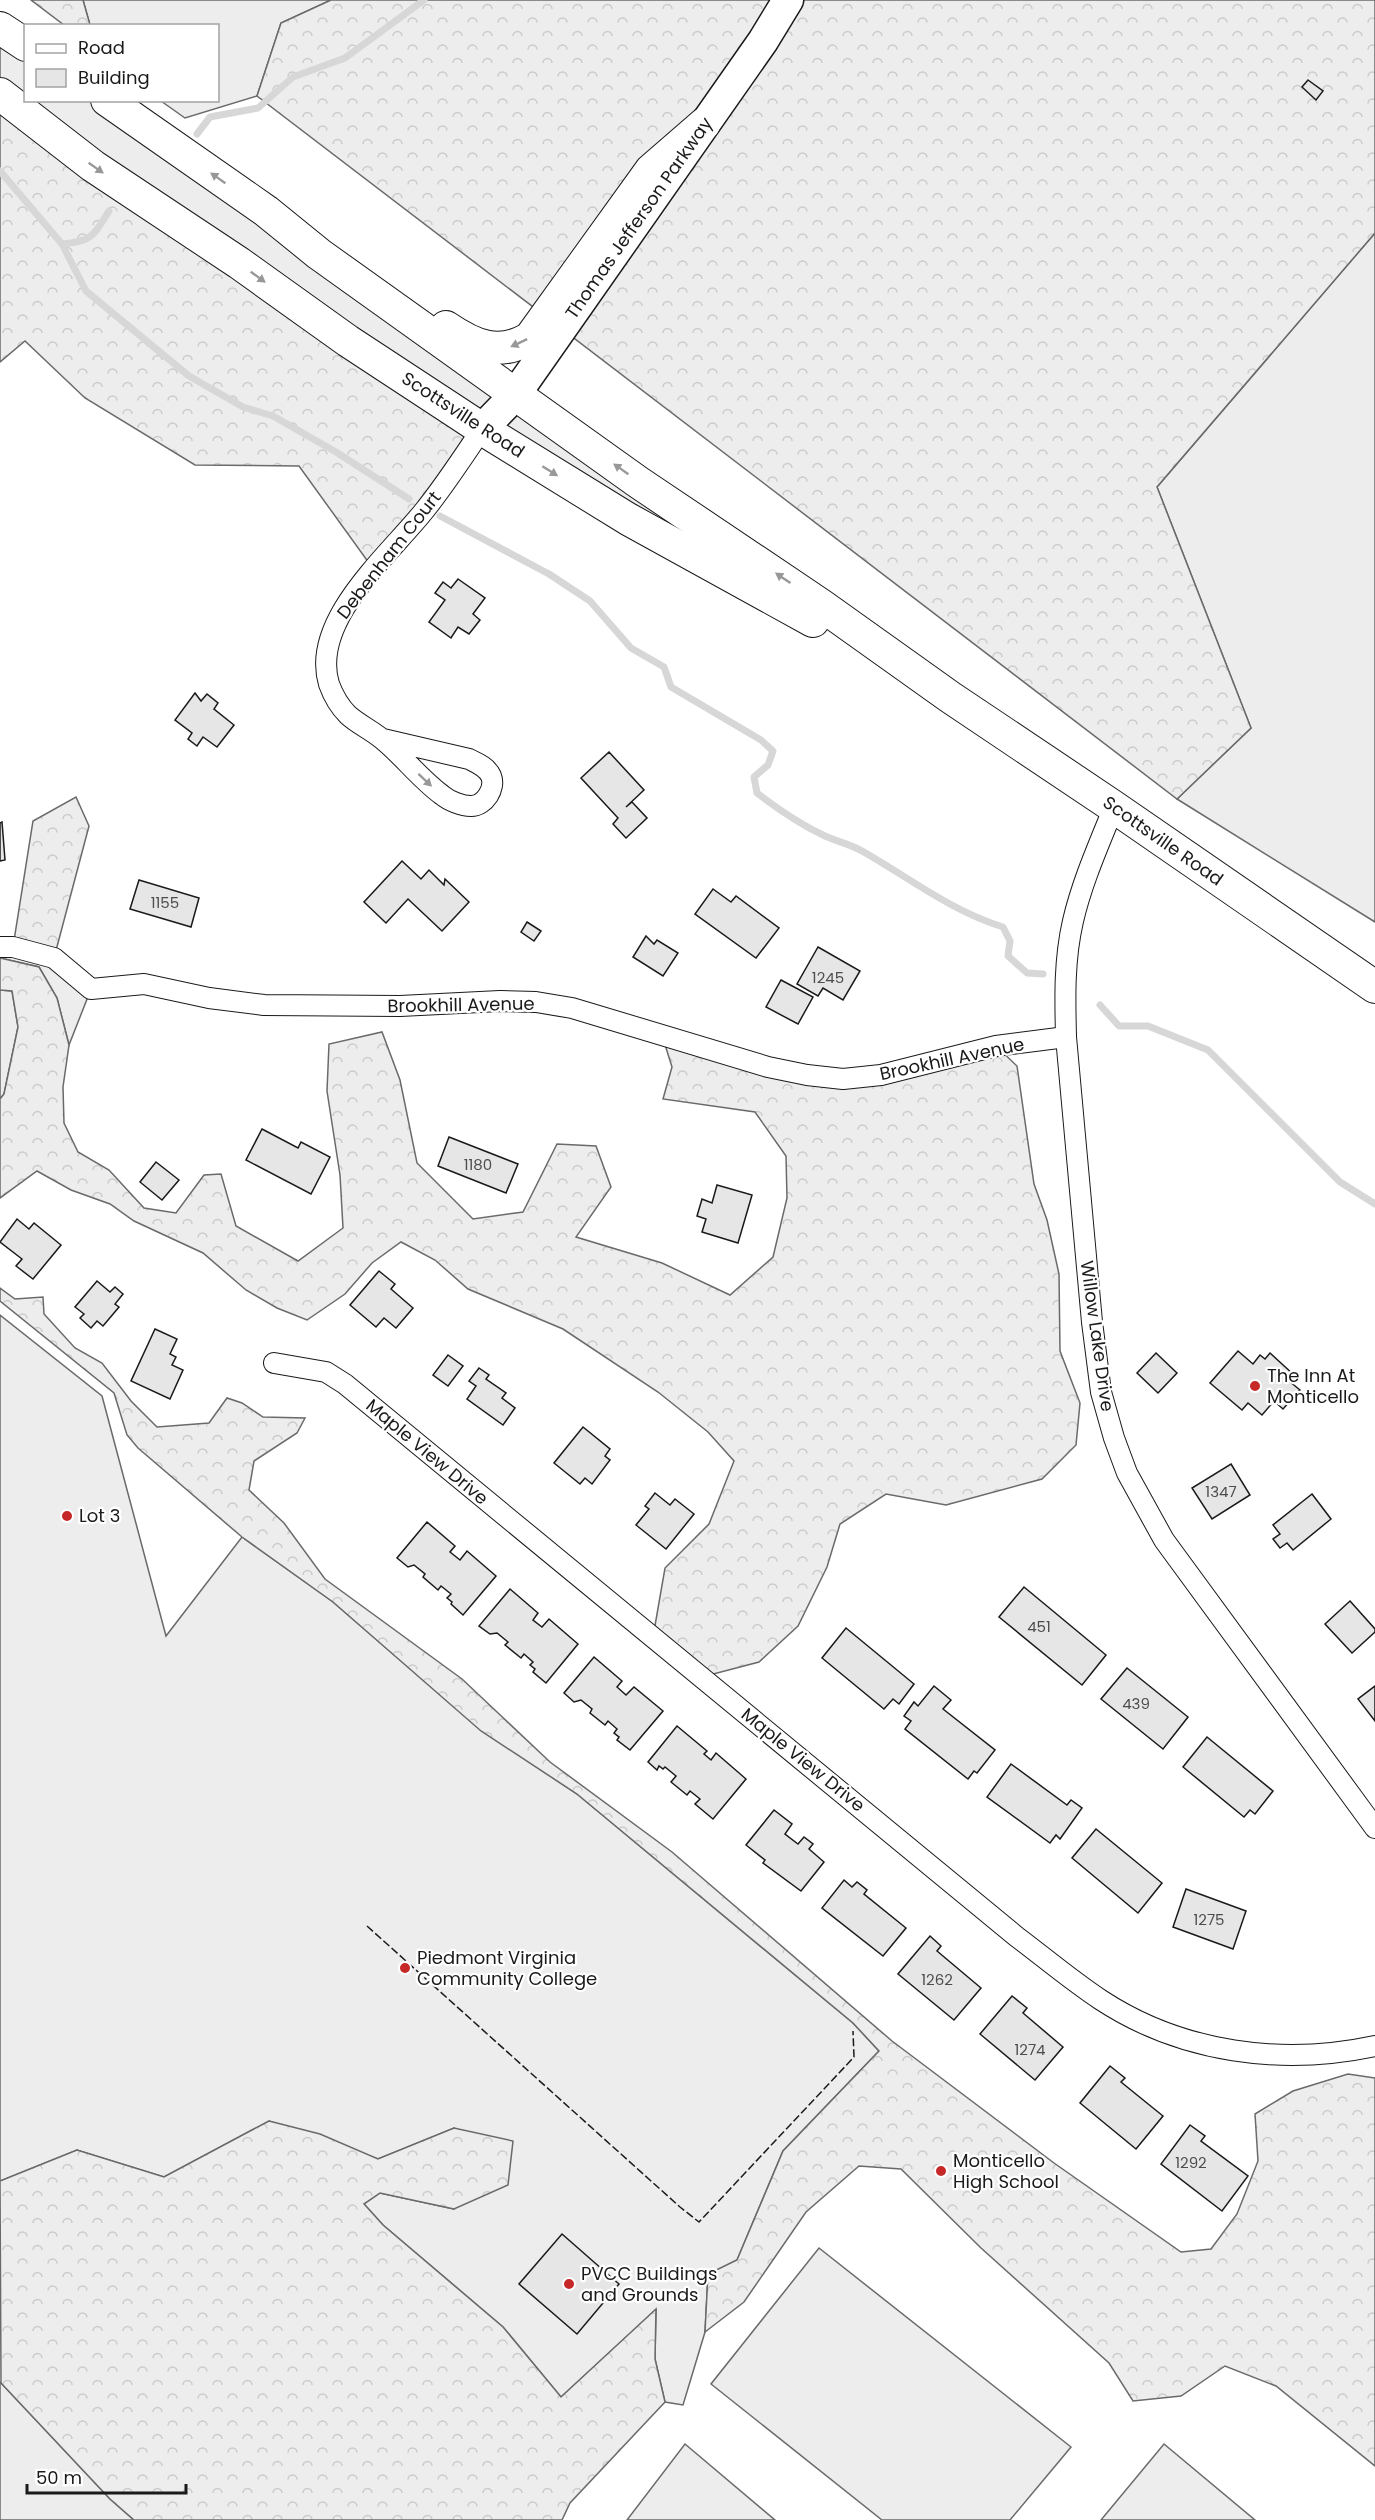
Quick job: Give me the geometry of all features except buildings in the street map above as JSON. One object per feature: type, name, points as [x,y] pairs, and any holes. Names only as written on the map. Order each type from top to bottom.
[{"type":"highway","points":[[0,28],[24,44]]},
{"type":"highway","name":"Scottsville Road","points":[[0,94],[93,166],[482,429],[628,519],[950,697]]},
{"type":"highway","name":"Scottsville Road","points":[[110,102],[266,211],[319,254],[638,482],[812,599],[950,697],[1375,987]]},
{"type":"highway","points":[[266,211],[463,338],[482,346],[507,348],[530,338],[540,327],[651,170],[704,124]]},
{"type":"main road","name":"Thomas Jefferson Parkway","points":[[482,429],[515,395],[763,41],[788,0]]},
{"type":"street","name":"Debenham Court","points":[[382,739],[470,759],[482,765],[490,776],[492,786],[488,797],[480,804],[472,806],[456,803],[442,796],[382,739],[348,715],[337,701],[329,684],[327,670],[327,653],[340,614],[425,510],[482,429]]},
{"type":"street","name":"Willow Lake Drive","points":[[1114,807],[1082,888],[1073,922],[1064,991],[1066,1037],[1092,1322],[1101,1392],[1114,1438],[1128,1473],[1164,1540],[1375,1828]]},
{"type":"street","name":"Brookhill Avenue","points":[[0,947],[13,947],[54,958],[91,989],[144,984],[208,998],[264,1005],[400,1006],[500,1001],[536,1002],[572,1008],[768,1067],[807,1076],[843,1079],[881,1076],[996,1046],[1066,1037]]},
{"type":"street","name":"Maple View Drive","points":[[274,1363],[326,1371],[345,1384],[1008,1929],[1103,2001],[1149,2025],[1190,2040],[1231,2051],[1274,2056],[1312,2055],[1375,2046]]},
{"type":"shaded area","points":[[83,0],[331,0],[281,23],[257,96],[185,118],[162,102],[219,102],[219,24],[90,24]]},
{"type":"shaded area","points":[[0,28],[24,44],[24,102],[108,102],[814,621],[628,519],[0,94]]},
{"type":"shaded area","points":[[1375,233],[1375,922],[1177,799],[1251,728],[1157,487]]},
{"type":"shaded area","points":[[0,947],[13,947],[91,989],[69,1045],[57,998],[39,967],[0,958]]},
{"type":"shaded area","points":[[0,990],[12,991],[18,1027],[4,1094],[0,1099]]},
{"type":"shaded area","name":"Piedmont Virginia Community College","points":[[0,1315],[102,1396],[166,1636],[242,1537],[333,1602],[481,1730],[577,1794],[853,2023],[879,2051],[783,2151],[737,2260],[708,2275],[705,2332],[683,2405],[665,2402],[655,2359],[656,2310],[561,2397],[503,2327],[383,2225],[364,2204],[380,2193],[454,2209],[454,2128],[378,2159],[269,2121],[164,2177],[77,2150],[0,2181]]},
{"type":"shaded area","points":[[819,2248],[1071,2447],[1010,2520],[882,2520],[711,2384]]},
{"type":"shaded area","points":[[0,2382],[110,2499],[134,2520],[0,2520]]},
{"type":"shaded area","points":[[685,2444],[775,2520],[627,2520]]},
{"type":"shaded area","points":[[1164,2444],[1255,2520],[1101,2520]]},
{"type":"green space","points":[[31,0],[83,0],[90,24],[63,24]]},
{"type":"green space","points":[[331,0],[1375,0],[1375,233],[1157,487],[1251,728],[1177,799],[257,96],[281,23]]},
{"type":"green space","points":[[0,94],[482,429],[374,570],[299,466],[195,465],[85,398],[25,341],[0,362]]},
{"type":"green space","points":[[76,797],[89,826],[54,958],[13,947],[33,821]]},
{"type":"green space","points":[[0,958],[39,967],[57,998],[69,1045],[63,1087],[64,1123],[78,1152],[109,1170],[144,1208],[176,1213],[204,1175],[221,1174],[236,1226],[298,1261],[343,1228],[340,1175],[327,1091],[329,1044],[382,1032],[400,1080],[417,1163],[473,1219],[523,1212],[557,1144],[596,1146],[611,1187],[576,1237],[662,1263],[730,1295],[773,1257],[787,1198],[786,1156],[755,1112],[663,1099],[672,1067],[662,1035],[843,1079],[996,1046],[1017,1066],[1034,1184],[1047,1220],[1059,1274],[1060,1351],[1080,1403],[1076,1445],[1042,1479],[946,1505],[886,1494],[840,1524],[827,1567],[798,1626],[759,1662],[702,1677],[653,1637],[665,1568],[709,1524],[734,1461],[708,1432],[658,1392],[563,1329],[468,1289],[435,1260],[401,1242],[372,1263],[345,1294],[307,1320],[277,1308],[246,1290],[203,1253],[134,1221],[110,1204],[71,1190],[37,1171],[0,1198],[0,1099],[4,1094],[18,1027],[12,991],[0,990]]},
{"type":"green space","points":[[0,1288],[15,1299],[43,1297],[44,1314],[75,1348],[102,1363],[131,1401],[157,1427],[209,1423],[227,1398],[242,1403],[263,1417],[305,1418],[297,1433],[254,1461],[249,1490],[284,1523],[325,1579],[462,1679],[550,1762],[672,1852],[892,2041],[1054,2163],[1181,2252],[1211,2249],[1237,2214],[1258,2161],[1255,2114],[1293,2091],[1348,2074],[1375,2078],[1375,2466],[1276,2386],[1225,2366],[1181,2396],[1133,2401],[1109,2363],[981,2248],[901,2169],[859,2166],[806,2212],[744,2302],[705,2332],[708,2274],[737,2260],[783,2151],[879,2051],[853,2023],[577,1794],[481,1731],[333,1602],[242,1537],[138,1448],[127,1435],[114,1393],[0,1301]]},
{"type":"green space","points":[[269,2121],[320,2134],[378,2159],[454,2128],[513,2141],[508,2185],[454,2209],[380,2193],[364,2204],[383,2225],[503,2327],[561,2397],[656,2309],[655,2359],[665,2402],[570,2503],[562,2520],[134,2520],[110,2499],[1,2383],[0,2181],[77,2150],[164,2177]]},
{"type":"waterway","points":[[197,134],[210,117],[258,108],[293,77],[345,58],[424,0]]},
{"type":"waterway","points":[[0,171],[62,244],[86,291],[189,376],[243,407],[273,416],[336,452],[409,499]]},
{"type":"waterway","points":[[62,244],[80,241],[91,236],[109,211]]},
{"type":"waterway","points":[[440,516],[549,574],[590,601],[631,648],[664,667],[671,687],[761,740],[773,751],[768,765],[754,777],[757,793],[814,831],[853,846],[930,893],[966,912],[1003,927],[1010,941],[1008,956],[1027,973],[1043,974]]},
{"type":"waterway","points":[[1100,1005],[1119,1026],[1148,1026],[1208,1050],[1340,1182],[1375,1204]]},
{"type":"fence","points":[[367,1926],[699,2222],[854,2057],[853,2031]]},
{"type":"place","name":"The Inn At Monticello","points":[[1255,1386]]},
{"type":"place","name":"Lot 3","points":[[67,1516]]},
{"type":"place","name":"Piedmont Virginia Community College","points":[[405,1968]]},
{"type":"place","name":"Monticello High School","points":[[941,2171]]},
{"type":"place","name":"PVCC Buildings and Grounds","points":[[569,2284]]}]
